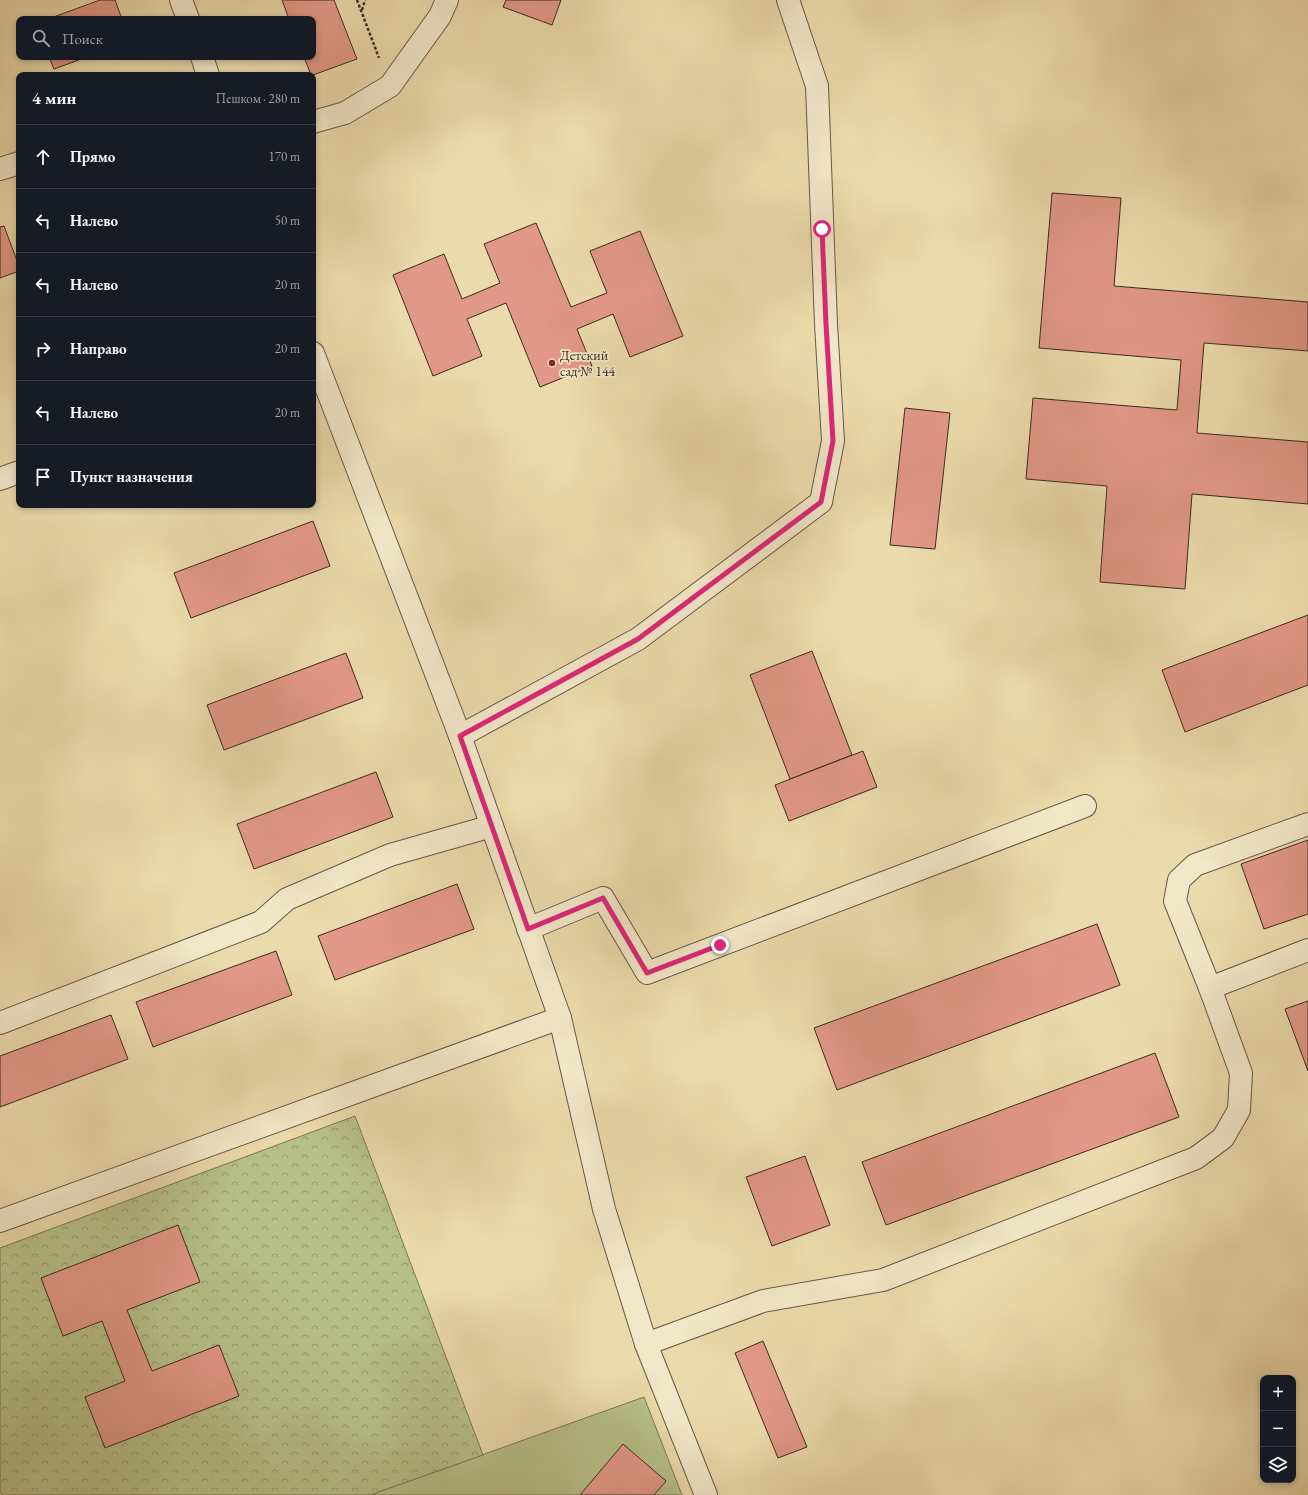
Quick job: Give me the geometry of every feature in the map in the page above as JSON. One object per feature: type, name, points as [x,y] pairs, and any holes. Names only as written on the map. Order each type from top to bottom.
[{"type":"street","points":[[181,0],[187,16]]},
{"type":"street","points":[[316,121],[345,113],[390,86],[440,16],[447,0]]},
{"type":"street","points":[[460,736],[638,639],[821,502],[833,441],[826,324],[817,86],[788,0]]},
{"type":"street","points":[[203,60],[207,72]]},
{"type":"street","points":[[0,169],[16,164]]},
{"type":"street","points":[[316,361],[460,736],[560,1018],[604,1209],[646,1344],[706,1495]]},
{"type":"street","points":[[0,479],[16,473]]},
{"type":"street","points":[[528,929],[603,898],[647,973],[1085,806]]},
{"type":"street","points":[[646,1344],[763,1301],[883,1280],[1196,1158],[1223,1138],[1239,1110],[1241,1073],[1176,901],[1179,880],[1194,865],[1308,824]]},
{"type":"street","points":[[0,1023],[261,922],[286,899],[390,856],[492,826]]},
{"type":"street","points":[[1210,988],[1308,950]]},
{"type":"street","points":[[0,1221],[560,1018]]},
{"type":"path","points":[[357,0],[390,86]]},
{"type":"path","points":[[362,11],[365,0]]},
{"type":"green space","points":[[355,1116],[483,1455],[370,1495],[2,1495],[0,1490],[0,1248]]},
{"type":"green space","points":[[644,1397],[682,1495],[370,1495]]},
{"type":"building","points":[[100,0],[115,0],[121,16],[56,16]]},
{"type":"building","points":[[282,0],[334,0],[357,59],[316,74],[316,72],[310,72],[305,60],[316,60],[316,16],[288,16]]},
{"type":"building","points":[[506,0],[561,0],[552,25],[503,7]]},
{"type":"building","points":[[50,60],[79,60],[54,69]]},
{"type":"building","points":[[1052,193],[1121,198],[1114,286],[1308,302],[1308,351],[1204,343],[1197,433],[1308,442],[1308,504],[1192,494],[1185,589],[1100,582],[1107,486],[1026,479],[1033,398],[1177,410],[1181,360],[1039,348]]},
{"type":"building","points":[[536,223],[571,307],[607,293],[590,251],[640,231],[683,336],[630,357],[613,314],[577,329],[592,366],[540,387],[506,303],[467,319],[482,356],[433,376],[393,275],[444,254],[462,299],[500,283],[484,244]]},
{"type":"building","points":[[4,226],[16,258],[16,272],[0,278],[0,227]]},
{"type":"building","points":[[905,408],[950,413],[935,549],[890,545]]},
{"type":"building","points":[[313,521],[330,566],[191,618],[174,573]]},
{"type":"building","points":[[1308,615],[1308,685],[1185,732],[1162,670]]},
{"type":"building","points":[[812,651],[852,755],[790,779],[750,675]]},
{"type":"building","points":[[346,653],[363,698],[224,750],[207,705]]},
{"type":"building","points":[[863,751],[877,787],[789,821],[775,785]]},
{"type":"building","points":[[376,772],[393,817],[254,869],[237,824]]},
{"type":"building","points":[[1308,840],[1308,914],[1264,929],[1241,864]]},
{"type":"building","points":[[457,884],[474,929],[335,980],[318,936]]},
{"type":"building","points":[[1097,924],[1120,985],[837,1090],[814,1028]]},
{"type":"building","points":[[276,951],[292,995],[153,1047],[136,1002]]},
{"type":"building","points":[[1308,1001],[1308,1071],[1285,1009]]},
{"type":"building","points":[[111,1015],[128,1059],[0,1107],[0,1056]]},
{"type":"building","points":[[1155,1053],[1179,1117],[886,1225],[862,1162]]},
{"type":"building","points":[[805,1156],[830,1225],[772,1246],[746,1177]]},
{"type":"building","points":[[178,1225],[200,1282],[127,1310],[152,1371],[219,1345],[239,1396],[105,1448],[85,1397],[125,1381],[102,1321],[63,1336],[41,1278]]},
{"type":"building","points":[[763,1341],[807,1447],[778,1458],[735,1353]]},
{"type":"building","points":[[623,1444],[666,1481],[654,1495],[580,1495]]},
{"type":"place","name":"Детский сад № 144","points":[[552,363]]},
{"type":"route","points":[[720,945],[647,973],[603,898],[528,929],[460,736],[638,639],[821,502],[833,441],[822,229]]}]
